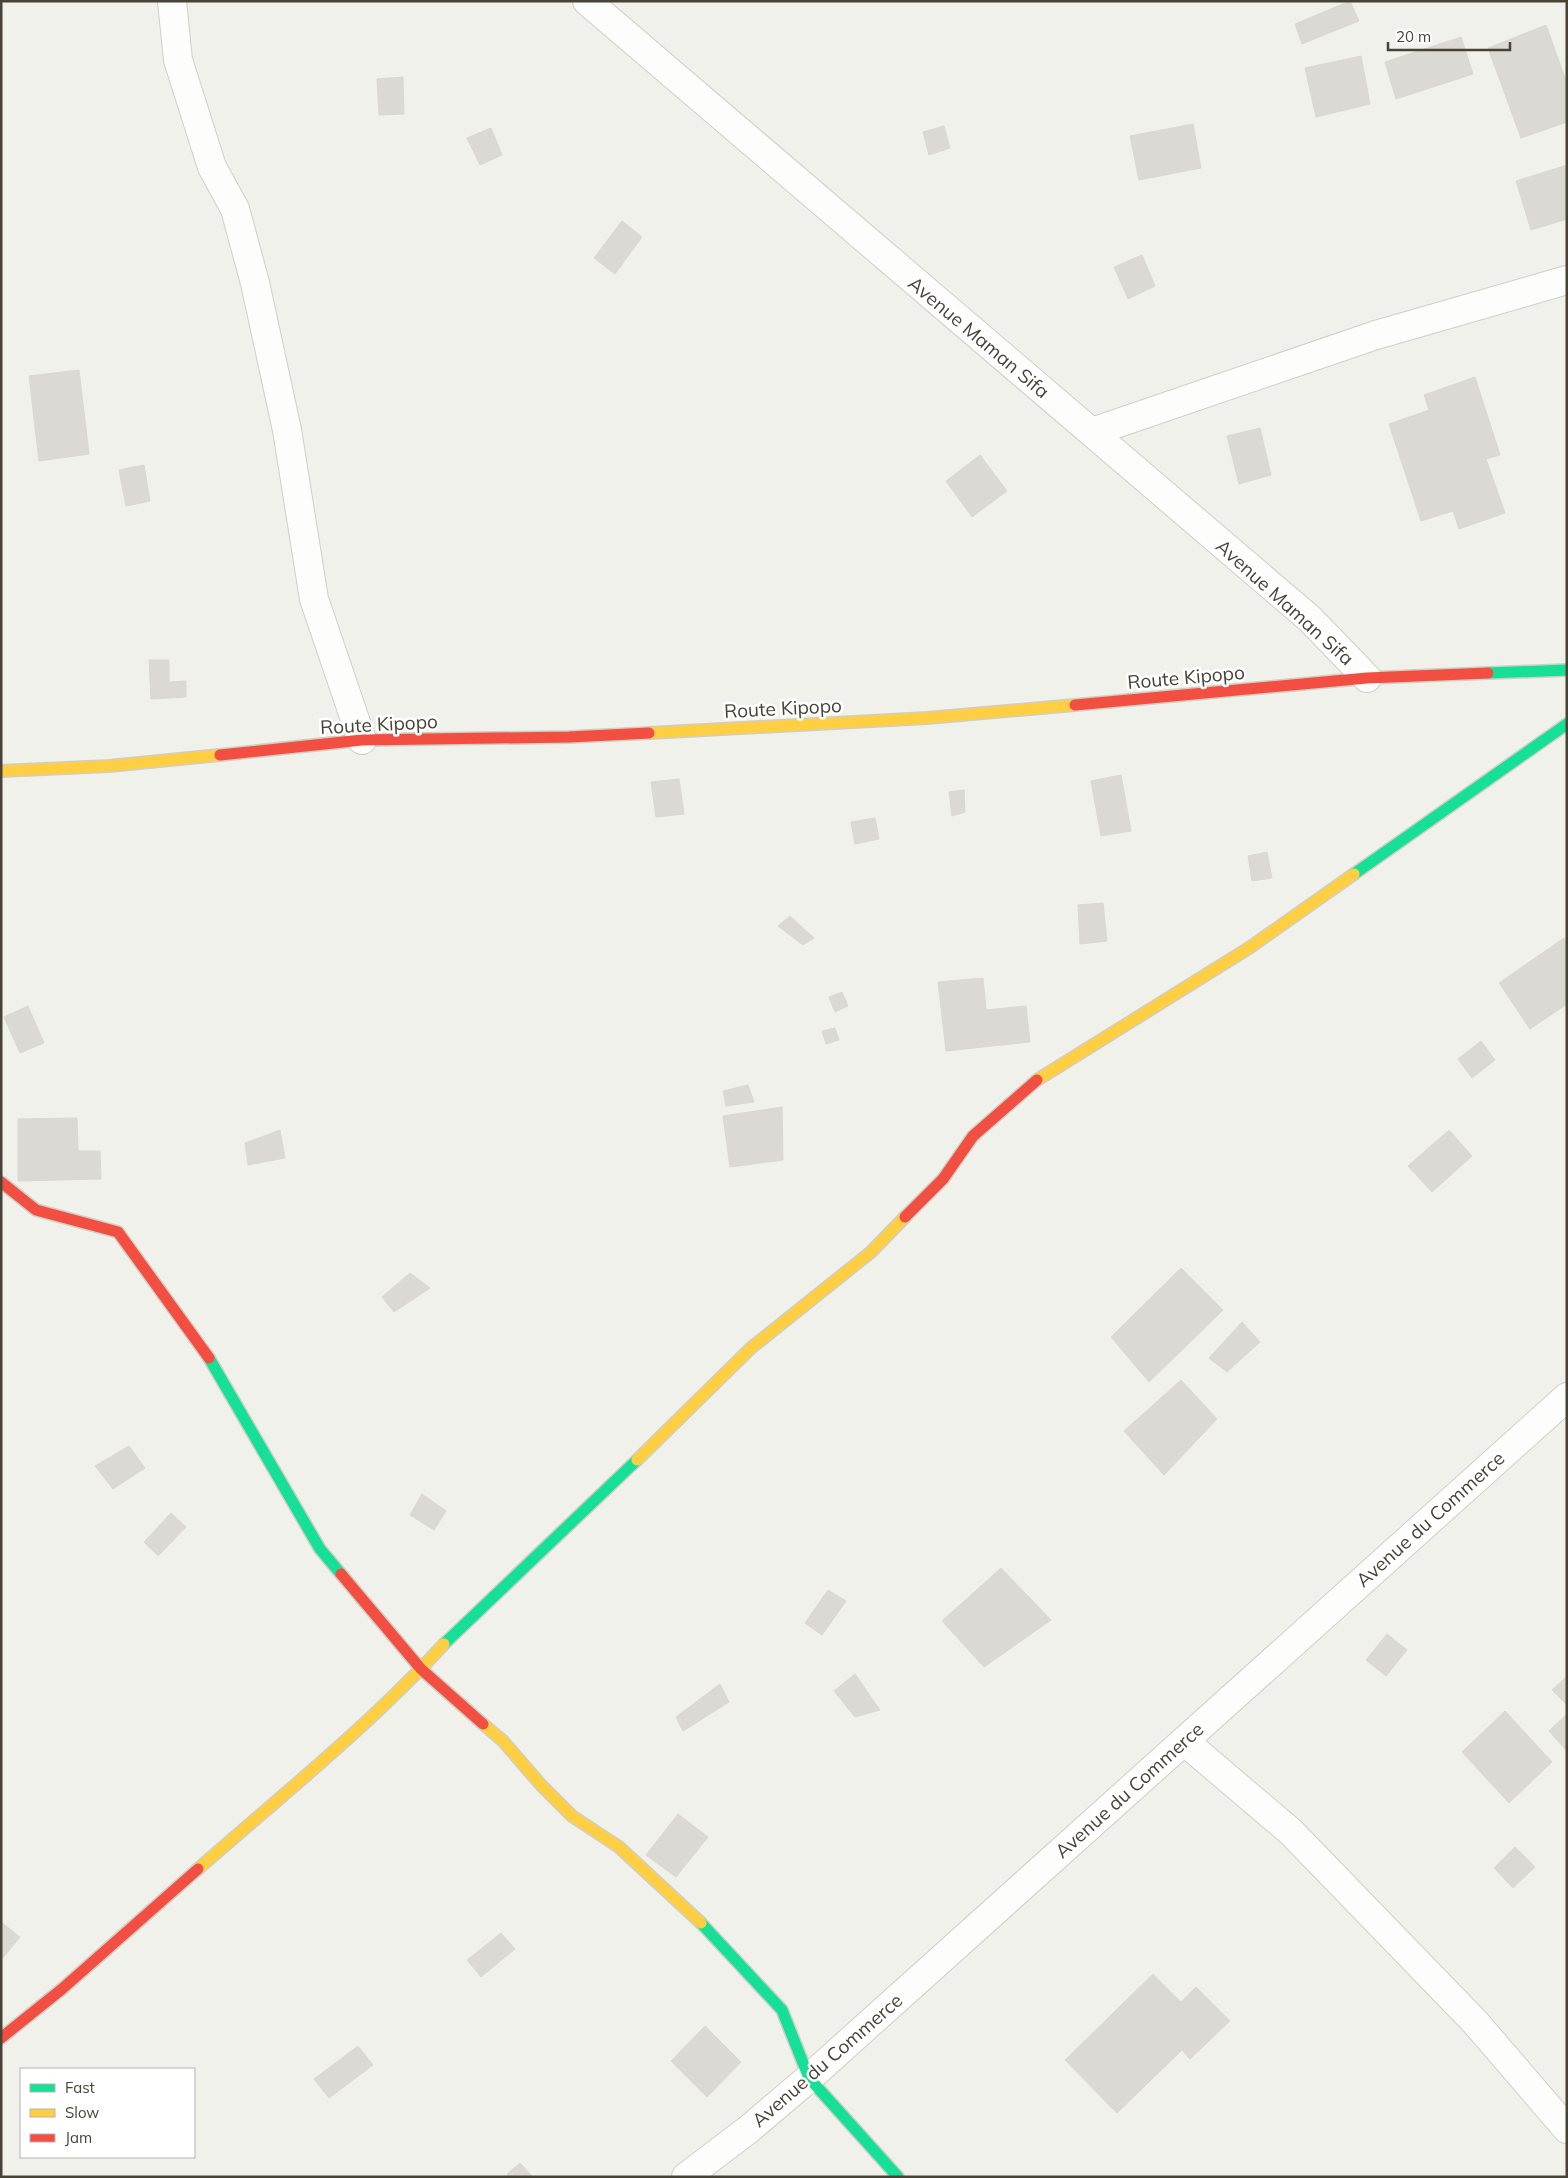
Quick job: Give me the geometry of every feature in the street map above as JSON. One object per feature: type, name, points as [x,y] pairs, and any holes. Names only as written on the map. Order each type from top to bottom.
[{"type":"street","points":[[172,1],[178,60],[212,167],[235,209],[255,283],[287,430],[314,600],[362,740]]},
{"type":"street","name":"Avenue Maman Sifa","points":[[587,1],[1310,619],[1367,678]]},
{"type":"street","points":[[1092,432],[1376,335],[1567,280]]},
{"type":"street","name":"Route Kipopo","points":[[1,772],[109,766],[362,740],[569,737],[927,718],[1367,678],[1567,670]]},
{"type":"street","points":[[1,2038],[62,1990],[334,1750],[421,1669],[460,1626],[592,1504],[751,1348],[871,1252],[943,1179],[973,1136],[1038,1079],[1249,948],[1567,724]]},
{"type":"street","points":[[1,1182],[36,1210],[118,1232],[207,1355],[320,1549],[421,1669],[503,1741],[541,1785],[572,1816],[619,1847],[671,1893],[728,1950],[782,2010],[809,2078],[898,2177]]},
{"type":"street","name":"Avenue du Commerce","points":[[686,2177],[749,2129],[809,2078],[1567,1397]]},
{"type":"street","points":[[1184,1741],[1291,1832],[1475,2022],[1567,2129]]},
{"type":"building","points":[[1350,1],[1359,21],[1302,44],[1295,24]]},
{"type":"building","points":[[1546,25],[1567,83],[1567,122],[1521,138],[1488,48]]},
{"type":"building","points":[[1461,37],[1473,74],[1396,99],[1385,62]]},
{"type":"building","points":[[1361,56],[1370,104],[1316,117],[1305,68]]},
{"type":"building","points":[[403,77],[404,114],[379,115],[377,79]]},
{"type":"building","points":[[1193,124],[1201,168],[1139,180],[1130,136]]},
{"type":"building","points":[[944,126],[950,148],[929,155],[923,132]]},
{"type":"building","points":[[491,128],[502,155],[480,165],[467,138]]},
{"type":"building","points":[[1567,165],[1567,219],[1531,230],[1516,181]]},
{"type":"building","points":[[622,221],[642,237],[615,274],[594,258]]},
{"type":"building","points":[[1142,255],[1155,286],[1128,299],[1114,267]]},
{"type":"building","points":[[79,370],[89,454],[39,461],[29,376]]},
{"type":"building","points":[[1475,377],[1500,455],[1486,459],[1505,513],[1459,529],[1453,511],[1421,521],[1389,424],[1429,410],[1424,395]]},
{"type":"building","points":[[1260,428],[1271,475],[1239,484],[1227,436]]},
{"type":"building","points":[[980,455],[1007,491],[972,517],[946,481]]},
{"type":"building","points":[[144,465],[150,501],[126,506],[119,470]]},
{"type":"building","points":[[149,660],[169,660],[169,682],[186,681],[186,697],[151,699]]},
{"type":"building","points":[[1121,775],[1131,831],[1101,836],[1091,781]]},
{"type":"building","points":[[679,779],[684,814],[656,817],[651,782]]},
{"type":"building","points":[[964,790],[965,812],[952,816],[949,792]]},
{"type":"building","points":[[875,818],[879,839],[855,844],[851,822]]},
{"type":"building","points":[[1267,852],[1272,878],[1252,881],[1248,856]]},
{"type":"building","points":[[1103,903],[1107,941],[1080,944],[1078,905]]},
{"type":"building","points":[[790,916],[814,938],[803,945],[778,926]]},
{"type":"building","points":[[1564,938],[1567,942],[1567,1004],[1530,1029],[1499,983]]},
{"type":"building","points":[[983,978],[986,1010],[1026,1006],[1030,1042],[946,1051],[938,982]]},
{"type":"building","points":[[842,992],[848,1006],[835,1012],[829,997]]},
{"type":"building","points":[[28,1006],[44,1043],[20,1053],[4,1017]]},
{"type":"building","points":[[835,1028],[839,1040],[826,1044],[822,1031]]},
{"type":"building","points":[[1481,1041],[1495,1060],[1472,1078],[1458,1059]]},
{"type":"building","points":[[748,1085],[754,1102],[726,1106],[723,1091]]},
{"type":"building","points":[[782,1107],[783,1160],[730,1167],[723,1116]]},
{"type":"building","points":[[77,1118],[78,1151],[100,1151],[101,1179],[18,1181],[18,1119]]},
{"type":"building","points":[[280,1130],[285,1158],[248,1165],[245,1143]]},
{"type":"building","points":[[1449,1130],[1472,1156],[1432,1192],[1408,1166]]},
{"type":"building","points":[[1181,1268],[1223,1310],[1149,1382],[1111,1337]]},
{"type":"building","points":[[410,1273],[430,1288],[394,1312],[382,1297]]},
{"type":"building","points":[[1242,1322],[1260,1342],[1227,1372],[1209,1358]]},
{"type":"building","points":[[1181,1380],[1217,1419],[1164,1475],[1124,1431]]},
{"type":"building","points":[[129,1446],[145,1468],[113,1489],[95,1466]]},
{"type":"building","points":[[422,1494],[446,1511],[434,1530],[410,1515]]},
{"type":"building","points":[[171,1513],[186,1527],[158,1556],[144,1542]]},
{"type":"building","points":[[1001,1568],[1051,1620],[984,1667],[942,1621]]},
{"type":"building","points":[[828,1590],[846,1601],[822,1635],[805,1623]]},
{"type":"building","points":[[1387,1634],[1407,1650],[1386,1676],[1366,1660]]},
{"type":"building","points":[[855,1674],[880,1710],[855,1717],[834,1691]]},
{"type":"building","points":[[1567,1676],[1567,1705],[1552,1690]]},
{"type":"building","points":[[720,1684],[729,1702],[683,1731],[676,1717]]},
{"type":"building","points":[[1505,1711],[1552,1762],[1509,1803],[1462,1752]]},
{"type":"building","points":[[1567,1714],[1567,1751],[1549,1731]]},
{"type":"building","points":[[678,1814],[708,1837],[676,1877],[646,1855]]},
{"type":"building","points":[[1515,1847],[1535,1867],[1513,1888],[1494,1868]]},
{"type":"building","points":[[1,1922],[20,1937],[2,1959],[1,1959]]},
{"type":"building","points":[[501,1933],[515,1949],[481,1977],[467,1960]]},
{"type":"building","points":[[1153,1974],[1181,2002],[1196,1987],[1230,2021],[1190,2059],[1182,2050],[1117,2113],[1065,2060]]},
{"type":"building","points":[[705,2026],[741,2062],[707,2097],[671,2061]]},
{"type":"building","points":[[358,2046],[373,2065],[329,2098],[314,2079]]},
{"type":"building","points":[[520,2163],[533,2177],[510,2177],[507,2174]]},
{"type":"traffic: fast","points":[[1488,673],[1567,670]]},
{"type":"traffic: fast","points":[[1354,874],[1567,724]]},
{"type":"traffic: fast","points":[[209,1358],[320,1549],[341,1574]]},
{"type":"traffic: fast","points":[[444,1644],[637,1460]]},
{"type":"traffic: fast","points":[[701,1923],[782,2010],[809,2078],[898,2177]]},
{"type":"traffic: slow","points":[[649,733],[927,718],[1075,705]]},
{"type":"traffic: slow","points":[[1,771],[109,766],[220,755]]},
{"type":"traffic: slow","points":[[1037,1080],[1249,948],[1354,874]]},
{"type":"traffic: slow","points":[[637,1460],[751,1348],[871,1252],[905,1217]]},
{"type":"traffic: slow","points":[[198,1869],[356,1732],[444,1644]]},
{"type":"traffic: slow","points":[[483,1724],[503,1741],[541,1785],[572,1816],[619,1847],[701,1923]]},
{"type":"traffic: jam","points":[[1075,705],[1367,678],[1488,673]]},
{"type":"traffic: jam","points":[[220,755],[362,740],[569,737],[649,733]]},
{"type":"traffic: jam","points":[[905,1217],[943,1179],[973,1136],[1037,1080]]},
{"type":"traffic: jam","points":[[1,1182],[36,1210],[118,1232],[209,1358]]},
{"type":"traffic: jam","points":[[341,1574],[421,1669],[483,1724]]},
{"type":"traffic: jam","points":[[1,2038],[62,1989],[198,1869]]}]
